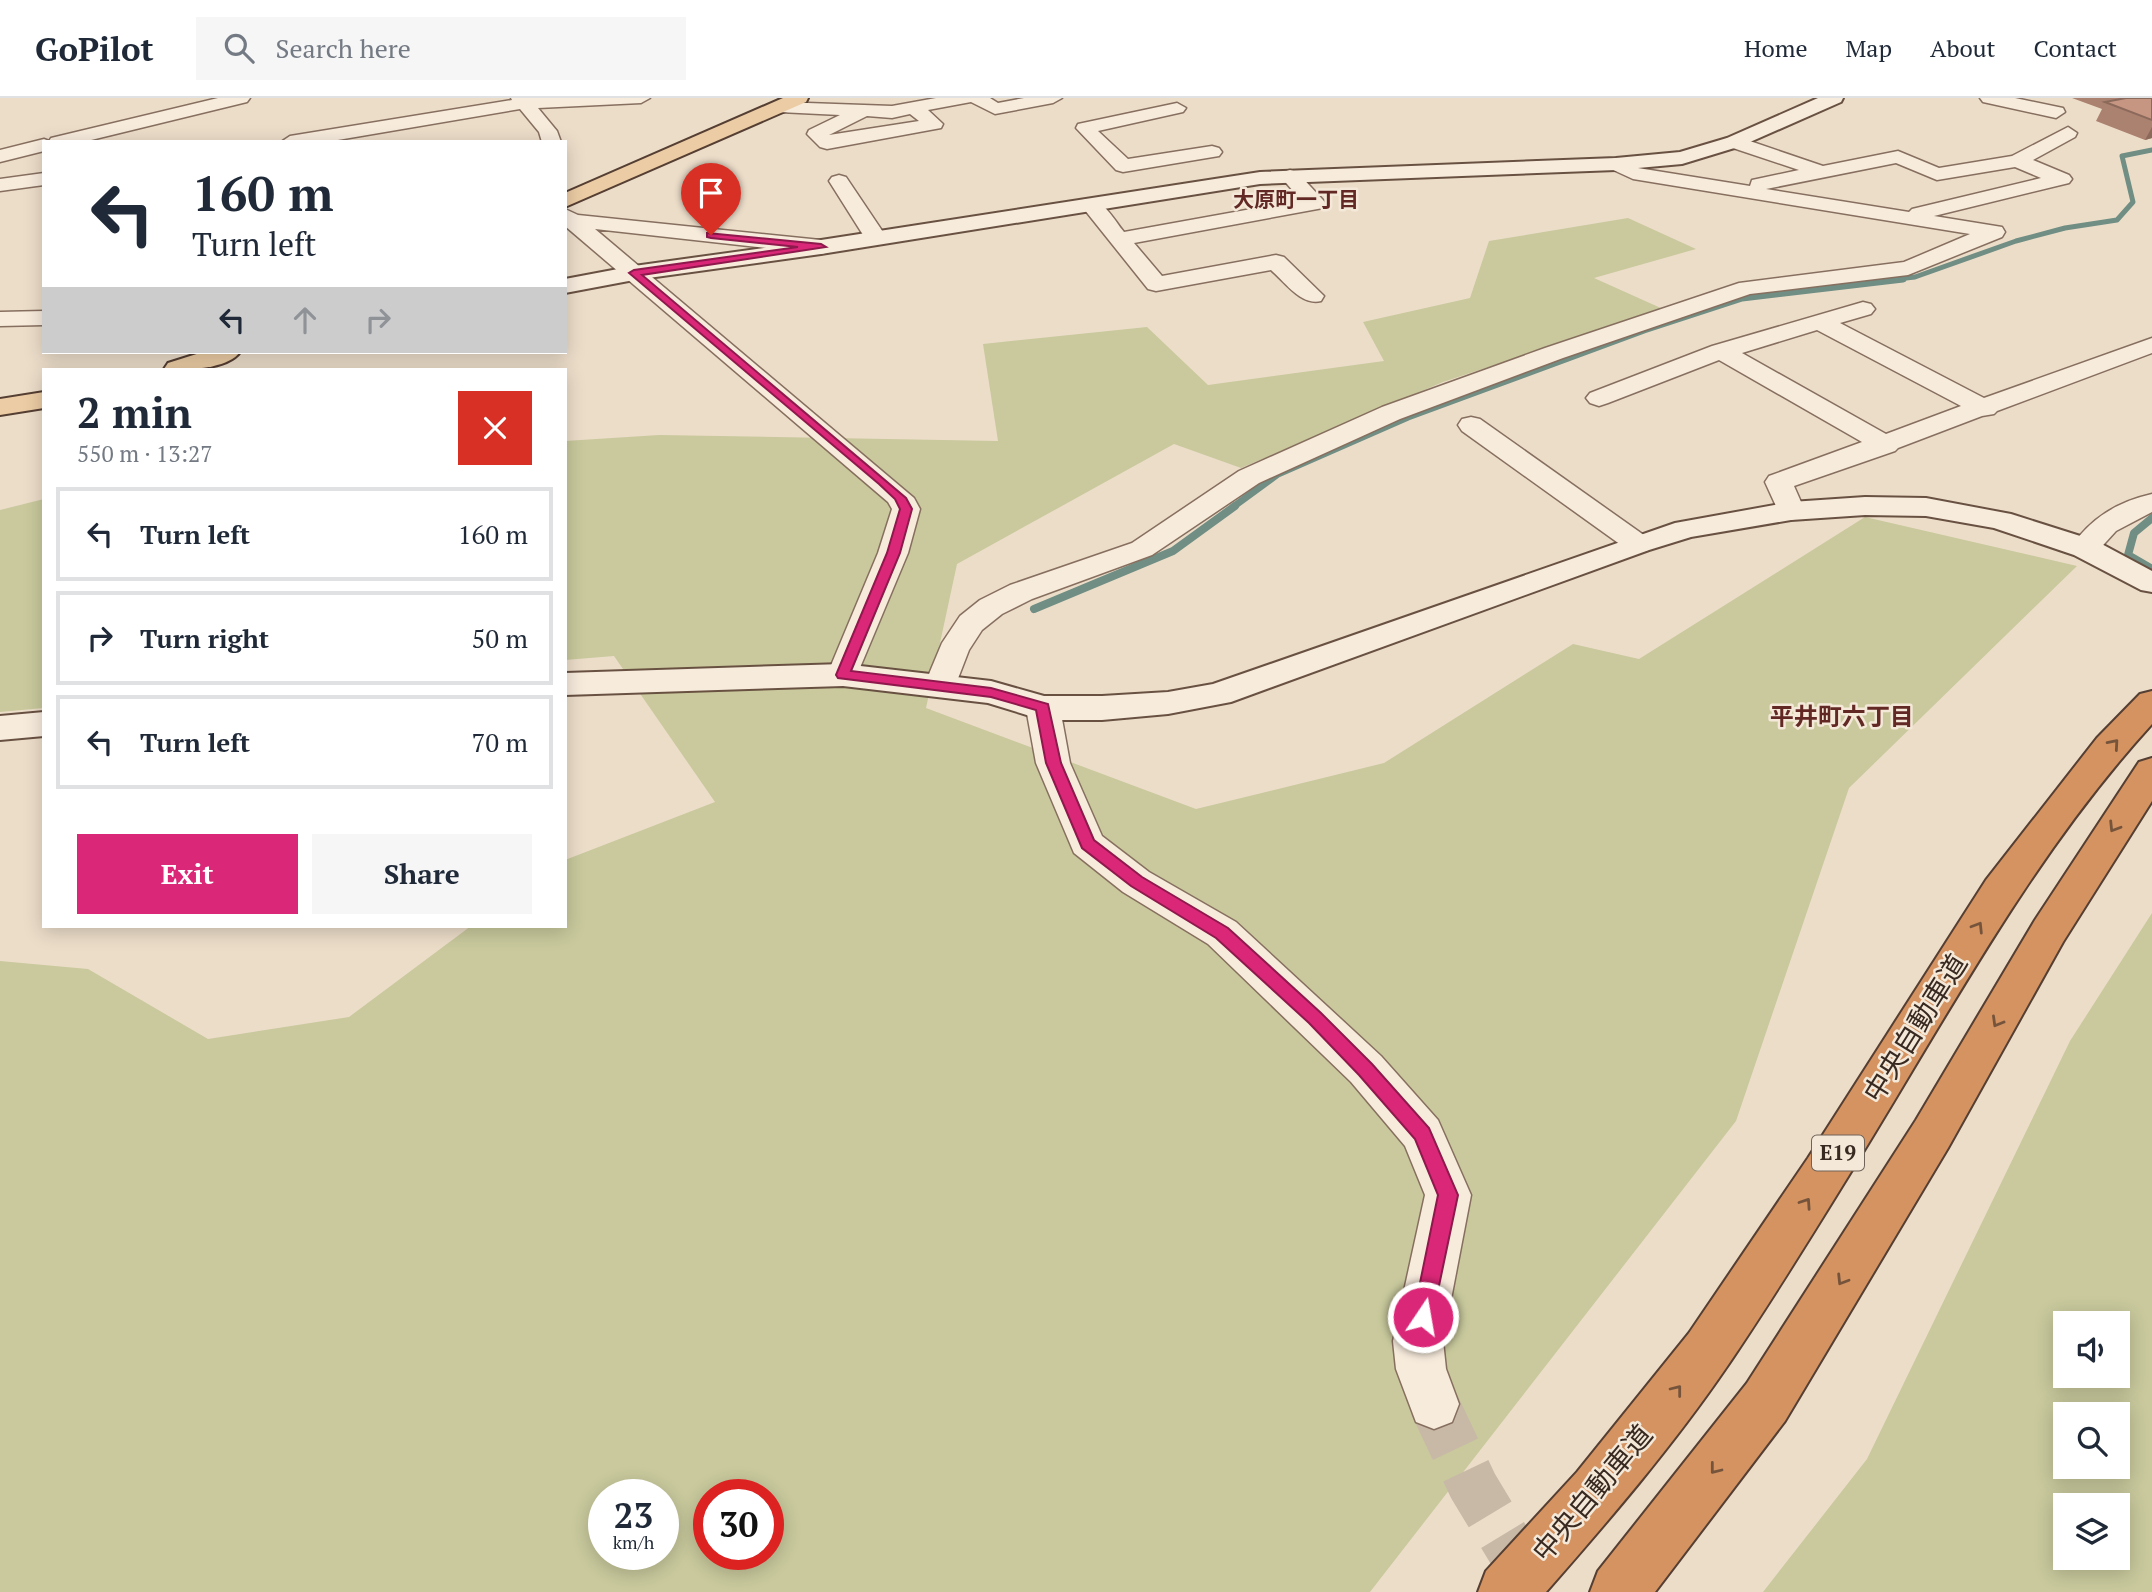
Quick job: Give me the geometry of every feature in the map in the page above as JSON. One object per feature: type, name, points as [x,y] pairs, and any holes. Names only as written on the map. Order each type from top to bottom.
[{"type":"highway","name":"中央自動車道","points":[[1507,1592],[1597,1492],[1707,1351],[1825,1173],[2000,891],[2110,747],[2152,702]]},
{"type":"highway","points":[[1619,1592],[1766,1402],[1933,1134],[2049,931],[2152,771]]},
{"type":"main road","points":[[568,212],[799,98]]},
{"type":"main road","points":[[180,368],[221,354]]},
{"type":"main road","points":[[0,407],[42,400]]},
{"type":"street","points":[[66,140],[241,98]]},
{"type":"street","points":[[301,140],[523,100],[641,98]]},
{"type":"street","points":[[779,107],[892,112],[964,98]]},
{"type":"street","points":[[977,98],[995,109],[1053,98]]},
{"type":"street","points":[[567,286],[1234,181],[1290,176],[1616,164],[1682,158],[1734,142],[1834,98]]},
{"type":"street","points":[[1989,98],[2056,113]]},
{"type":"street","points":[[523,100],[548,131],[551,140]]},
{"type":"street","points":[[864,111],[816,134],[827,143],[934,124],[914,108]]},
{"type":"street","points":[[1176,108],[1085,128],[1124,166],[1209,143],[1218,168],[1234,181]]},
{"type":"street","points":[[1734,189],[1898,157],[1937,174],[2017,161],[2068,133]]},
{"type":"street","points":[[1734,142],[1787,158],[1821,172]]},
{"type":"street","points":[[0,156],[42,146]]},
{"type":"street","points":[[1904,217],[2062,179],[2017,161]]},
{"type":"street","points":[[940,686],[953,650],[971,624],[991,607],[1021,592],[1142,549],[1249,477],[1391,413],[1580,344],[1747,288],[1908,268],[1994,232],[1633,173],[1616,164]]},
{"type":"street","points":[[1119,239],[1315,204],[1290,176]]},
{"type":"street","points":[[0,185],[42,179]]},
{"type":"street","points":[[839,181],[876,238]]},
{"type":"street","points":[[1090,204],[1156,284],[1276,262],[1312,296]]},
{"type":"street","points":[[568,212],[821,247]]},
{"type":"street","points":[[568,212],[634,273],[900,498],[906,509],[893,553],[843,675]]},
{"type":"street","points":[[1599,398],[1721,351],[1863,309]]},
{"type":"street","points":[[0,319],[42,318]]},
{"type":"street","points":[[1818,321],[1985,409]]},
{"type":"street","points":[[1791,511],[1779,482],[1985,409],[2152,345]]},
{"type":"street","points":[[1721,351],[1886,445]]},
{"type":"street","points":[[1471,425],[1638,544]]},
{"type":"street","points":[[2085,548],[2095,531],[2123,513],[2152,502]]},
{"type":"street","points":[[567,684],[843,675],[991,692],[1043,708],[1102,708],[1168,702],[1219,694],[1686,529],[1791,511],[1865,506],[1926,507],[2000,520],[2085,548],[2152,583]]},
{"type":"street","points":[[1043,708],[1053,763],[1087,844],[1136,882],[1222,933],[1324,1027],[1422,1134],[1448,1195],[1418,1340],[1421,1370],[1434,1404]]},
{"type":"street","points":[[0,728],[42,723]]},
{"type":"green space","points":[[1628,218],[1696,249],[1594,278],[1663,309],[1443,382],[1241,468],[1174,444],[957,564],[926,708],[1196,809],[1384,763],[1573,644],[1639,659],[1865,517],[2077,566],[1849,788],[1736,1121],[1370,1592],[0,1592],[0,961],[88,969],[208,1039],[349,1017],[468,928],[567,928],[567,859],[715,802],[614,656],[567,660],[567,441],[659,435],[998,441],[983,344],[1147,327],[1208,385],[1384,361],[1363,322],[1470,298],[1489,241]]},
{"type":"green space","points":[[42,500],[42,708],[0,712],[0,510]]},
{"type":"green space","points":[[2152,913],[2152,1592],[1763,1592],[1867,1459],[2070,1041]]},
{"type":"building","points":[[2126,98],[2152,98],[2152,120],[2105,102]]},
{"type":"waterway","points":[[1888,280],[1915,277],[2016,241],[2065,228],[2117,220],[2133,202],[2122,156],[2152,150]]},
{"type":"waterway","points":[[1233,507],[1278,474],[1408,417],[1644,330],[1742,298],[1903,279]]},
{"type":"waterway","points":[[1034,609],[1173,551],[1235,506]]},
{"type":"waterway","points":[[2152,518],[2134,533],[2128,555],[2152,569]]},
{"type":"tunnel","points":[[1434,1404],[1473,1486],[1537,1592]]},
{"type":"district","name":"大原町一丁目","points":[[1296,200]]},
{"type":"district","name":"平井町六丁目","points":[[1842,717]]},
{"type":"route","points":[[711,235],[821,247],[634,273],[883,482],[900,498],[906,509],[893,553],[843,675],[991,692],[1043,708],[1053,763],[1087,844],[1136,882],[1222,933],[1366,1069],[1422,1134],[1448,1195],[1423,1317]]}]
